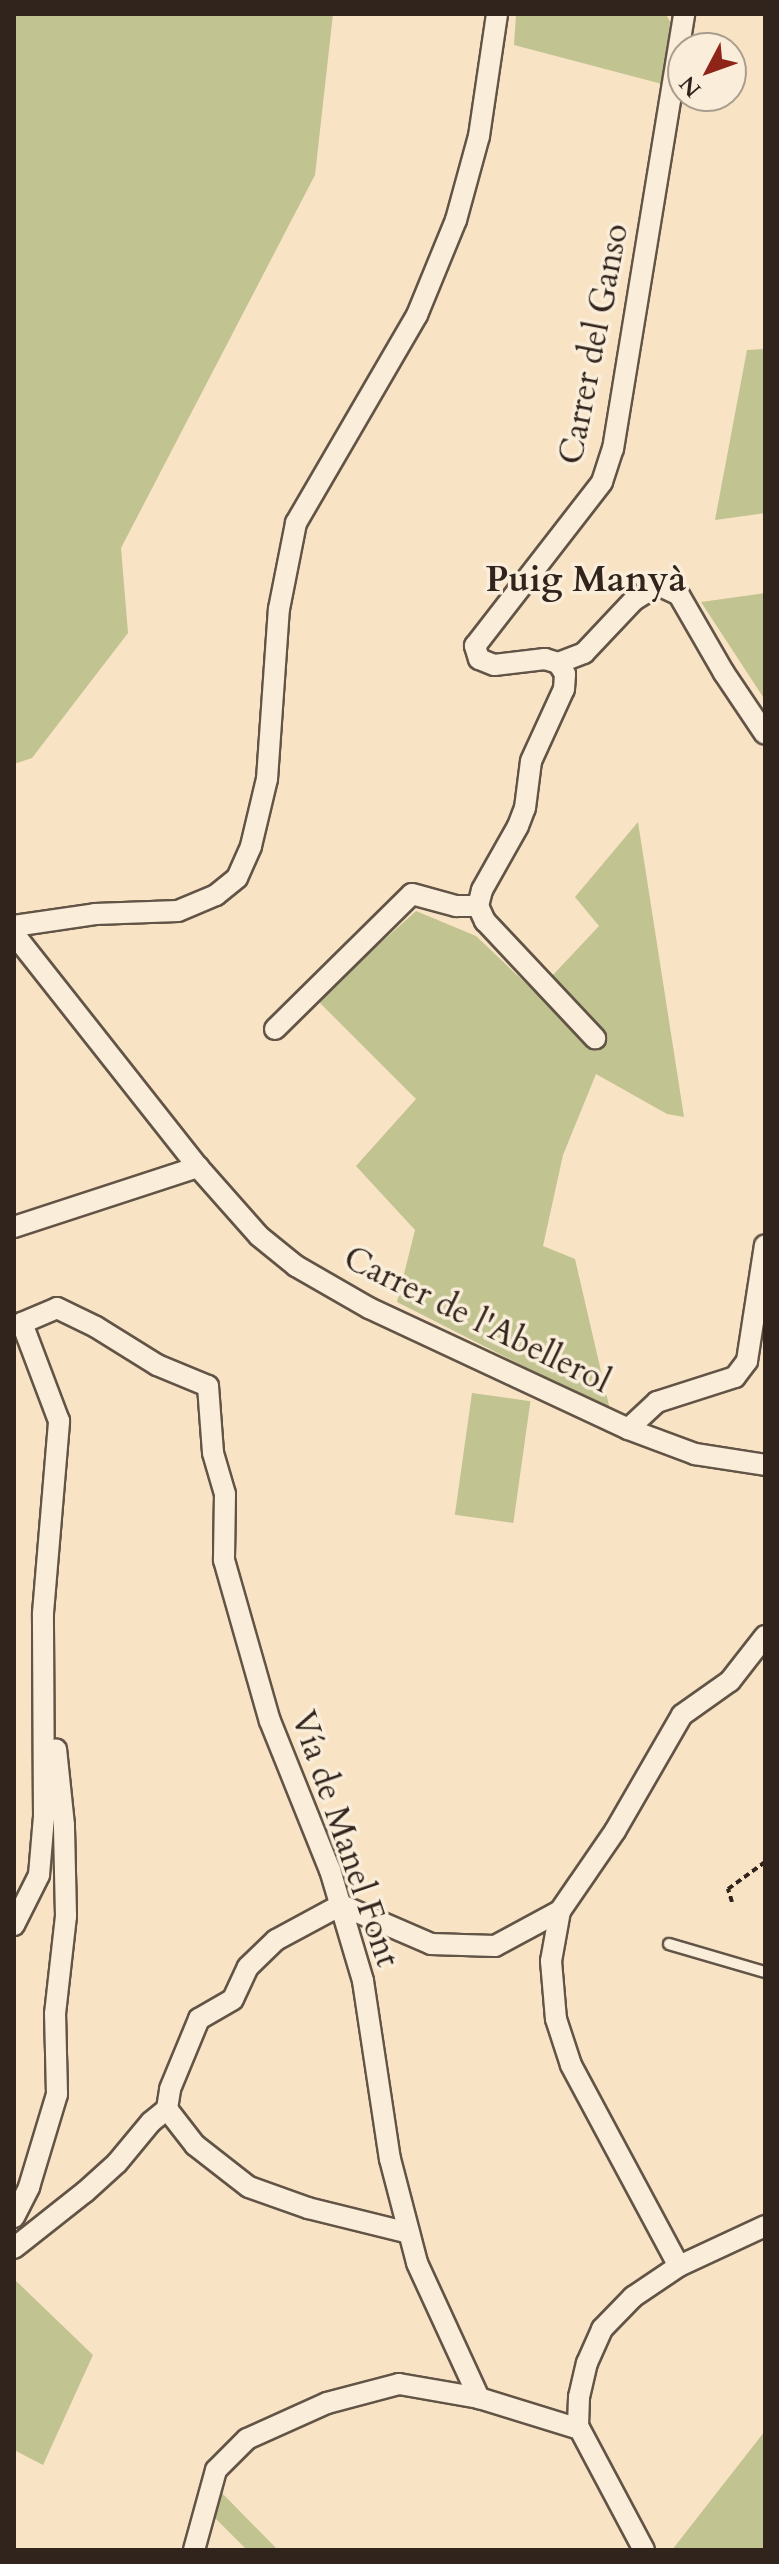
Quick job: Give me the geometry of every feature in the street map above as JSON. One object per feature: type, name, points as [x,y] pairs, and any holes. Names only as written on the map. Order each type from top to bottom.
[{"type":"street","points":[[14,926],[95,914],[178,911],[216,895],[237,878],[251,846],[267,779],[279,609],[296,523],[417,315],[456,220],[479,136],[497,14]]},
{"type":"street","name":"Carrer del Ganso","points":[[558,663],[545,659],[494,665],[479,659],[475,646],[594,493],[609,460],[684,14]]},
{"type":"street","points":[[595,1038],[485,921],[478,906],[482,890],[525,808],[531,761],[564,689],[565,674],[558,663],[584,653],[634,600],[658,585],[679,595],[724,673],[765,734]]},
{"type":"street","points":[[275,1029],[412,894],[456,906],[478,906]]},
{"type":"street","name":"Carrer de l'Abellerol","points":[[14,934],[198,1167],[259,1236],[296,1266],[369,1308],[628,1429],[695,1454],[765,1465]]},
{"type":"street","points":[[14,1227],[198,1167]]},
{"type":"street","points":[[628,1429],[657,1402],[735,1377],[747,1361],[765,1245]]},
{"type":"street","name":"Vía de Manel Font","points":[[46,1744],[43,1613],[59,1421],[22,1323],[57,1308],[96,1327],[157,1365],[208,1386],[213,1453],[225,1494],[224,1560],[270,1721],[330,1870],[363,1981],[390,2159],[417,2263],[479,2398]]},
{"type":"street","points":[[679,2266],[571,2065],[556,2019],[551,1961],[560,1911],[615,1831],[682,1715],[730,1681],[765,1636]]},
{"type":"street","points":[[14,1925],[39,1875],[46,1744],[53,1745],[58,1753],[64,1825],[66,1916],[55,2014],[57,2094],[29,2187],[14,2217]]},
{"type":"street","points":[[14,2248],[117,2163],[151,2122],[167,2109],[170,2089],[199,2019],[233,1999],[248,1967],[276,1940],[341,1905],[431,1944],[495,1946],[560,1911]]},
{"type":"street","points":[[167,2109],[195,2145],[249,2187],[308,2208],[409,2233]]},
{"type":"street","points":[[644,2550],[579,2429],[579,2397],[587,2363],[602,2329],[633,2297],[679,2266],[765,2226]]},
{"type":"street","points":[[194,2550],[216,2470],[247,2439],[327,2403],[399,2384],[479,2398],[579,2429]]},
{"type":"lane","points":[[669,1944],[765,1972]]},
{"type":"path","points":[[732,1902],[728,1889],[765,1862]]},
{"type":"green space","points":[[14,14],[333,14],[315,175],[121,548],[128,633],[32,758],[14,764]]},
{"type":"green space","points":[[516,14],[666,14],[670,22],[662,84],[514,45]]},
{"type":"green space","points":[[765,349],[765,513],[715,520],[747,350]]},
{"type":"green space","points":[[765,593],[765,700],[701,602]]},
{"type":"green space","points":[[638,822],[684,1117],[667,1114],[596,1074],[563,1155],[543,1246],[575,1259],[610,1410],[397,1302],[415,1230],[356,1166],[416,1099],[317,1000],[416,911],[476,936],[536,993],[599,926],[575,897]]},
{"type":"green space","points":[[472,1393],[530,1401],[513,1523],[455,1515]]},
{"type":"green space","points":[[14,2279],[93,2355],[43,2465],[14,2450]]},
{"type":"green space","points":[[765,2431],[765,2550],[672,2550]]},
{"type":"green space","points":[[219,2490],[278,2550],[247,2550],[213,2516]]},
{"type":"district","name":"Puig Manyà","points":[[586,580]]}]
